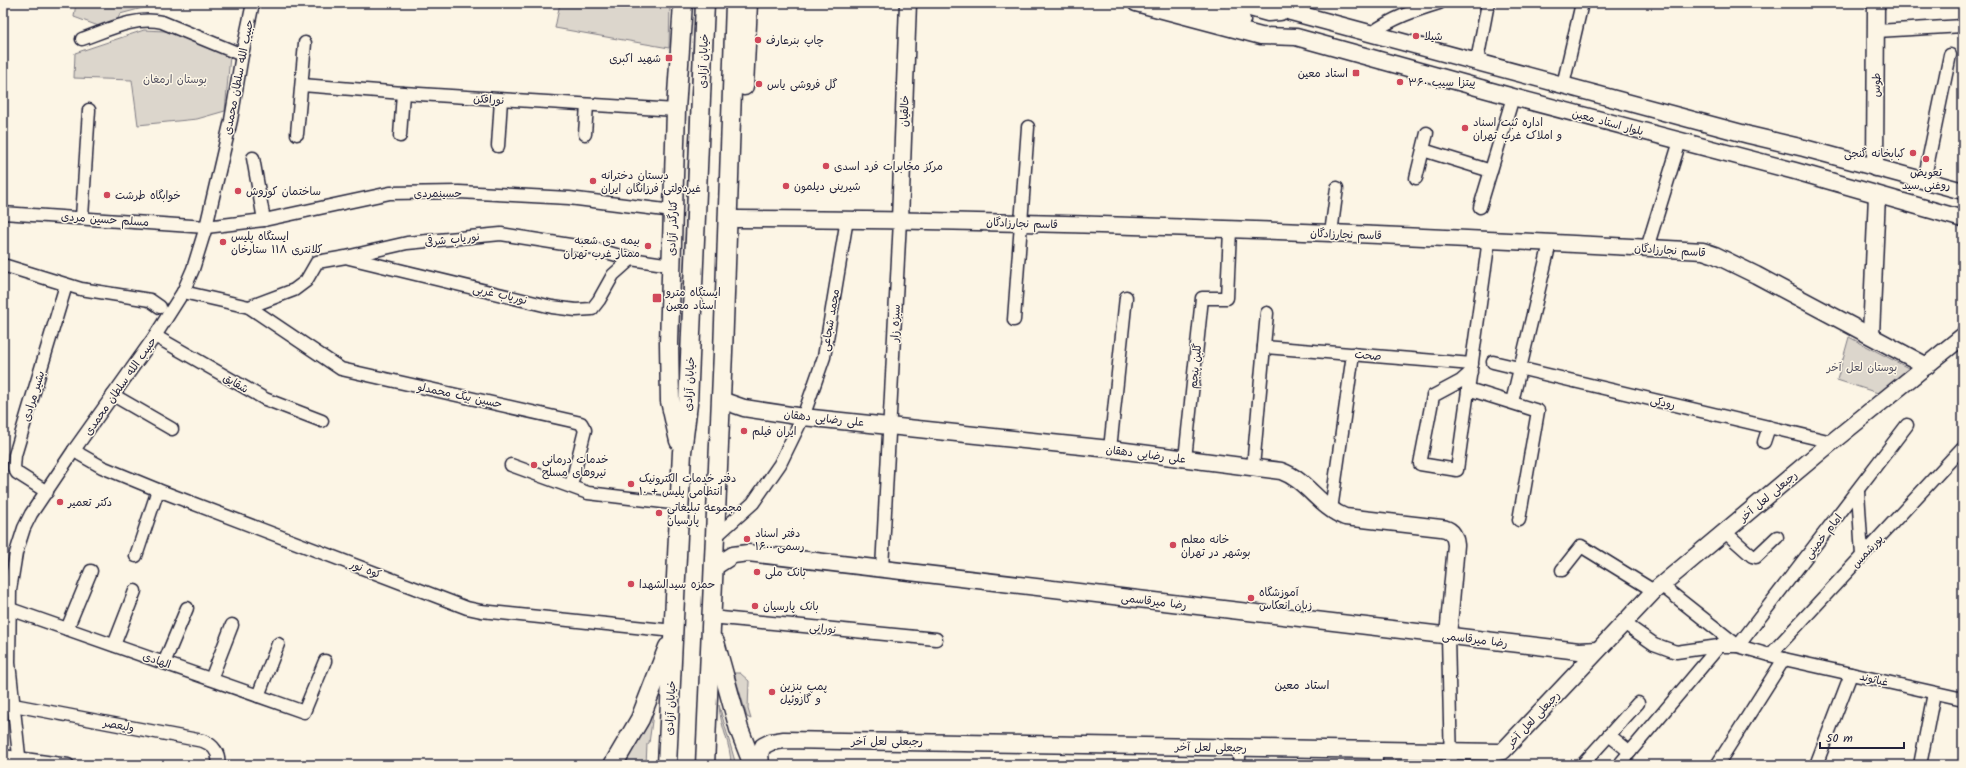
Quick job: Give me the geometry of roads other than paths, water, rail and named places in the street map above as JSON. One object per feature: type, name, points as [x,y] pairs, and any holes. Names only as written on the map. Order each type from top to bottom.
[{"type":"main road","name":"کنارگذر آزادی","points":[[682,452],[670,401],[672,211],[676,110],[683,3]]},
{"type":"main road","name":"خیابان آزادی","points":[[667,765],[682,452],[688,404],[705,3]]},
{"type":"main road","points":[[705,765],[710,622],[723,352],[735,3]]},
{"type":"main road","points":[[723,352],[731,300],[737,219],[748,3]]},
{"type":"main road","points":[[710,622],[739,729],[753,765]]},
{"type":"main road","points":[[613,765],[640,719],[674,631]]},
{"type":"street","name":"حبیب الله سلطان محمدی","points":[[20,762],[8,704],[10,590],[16,553],[24,528],[31,514],[74,450],[155,336],[182,292],[193,269],[206,227],[231,120],[242,55],[253,3]]},
{"type":"street","name":"خالقیان","points":[[900,220],[908,3]]},
{"type":"street","name":"بلوار استاد معین","points":[[1136,3],[1261,36],[1296,37],[1512,97],[1795,171],[1963,219]]},
{"type":"street","points":[[1183,3],[1296,37]]},
{"type":"street","points":[[1232,3],[1268,13],[1291,12]]},
{"type":"street","points":[[1266,3],[1291,12],[1749,136],[1804,148],[1963,191]]},
{"type":"street","points":[[1372,33],[1393,20],[1439,3]]},
{"type":"street","points":[[1477,62],[1488,3]]},
{"type":"street","points":[[1563,85],[1582,3]]},
{"type":"street","name":"طوس","points":[[1875,168],[1876,3]]},
{"type":"street","points":[[82,39],[135,21],[154,20],[242,55]]},
{"type":"street","points":[[1877,31],[1963,26]]},
{"type":"street","points":[[297,134],[305,43]]},
{"type":"street","points":[[1924,181],[1950,55]]},
{"type":"street","name":"نورافکن","points":[[302,85],[501,100],[676,110]]},
{"type":"street","points":[[400,136],[403,93]]},
{"type":"street","points":[[1480,207],[1512,97]]},
{"type":"street","points":[[498,146],[501,100]]},
{"type":"street","points":[[585,134],[587,105]]},
{"type":"street","points":[[82,217],[89,110]]},
{"type":"street","points":[[1014,320],[1028,127]]},
{"type":"street","points":[[1416,178],[1427,133]]},
{"type":"street","points":[[1737,156],[1754,154],[1757,143],[1749,136]]},
{"type":"street","points":[[1647,248],[1680,141]]},
{"type":"street","points":[[1795,171],[1784,163],[1784,152],[1787,148],[1804,148]]},
{"type":"street","points":[[1423,150],[1491,171]]},
{"type":"street","points":[[253,158],[264,220]]},
{"type":"street","points":[[1331,233],[1337,188]]},
{"type":"street","name":"حسینمردی","points":[[206,227],[264,220],[380,195],[397,193],[459,192],[570,198],[672,211]]},
{"type":"street","points":[[1871,335],[1877,195]]},
{"type":"street","name":"مسلم حسین مردی","points":[[3,213],[82,217],[206,227]]},
{"type":"street","name":"قاسم نجارزادگان","points":[[737,219],[1021,222],[1489,239],[1709,253],[1871,335],[1928,366]]},
{"type":"street","name":"محمد شجاعی","points":[[714,538],[753,503],[780,464],[803,417],[824,356],[848,219]]},
{"type":"street","name":"سبزه زار","points":[[882,569],[900,220]]},
{"type":"street","name":"گلبن پنجم","points":[[1186,459],[1202,298],[1227,298],[1230,230]]},
{"type":"street","name":"نوریاب شرقی","points":[[249,307],[294,290],[306,281],[316,262],[346,257],[407,243],[501,234],[595,249],[631,259],[671,265]]},
{"type":"street","points":[[1471,368],[1461,381],[1433,396],[1420,464],[1457,470],[1489,239]]},
{"type":"street","points":[[1512,402],[1550,243]]},
{"type":"street","name":"نوریاب غربی","points":[[346,257],[552,306],[576,310],[592,309],[596,306],[609,281],[631,259]]},
{"type":"street","points":[[3,264],[66,285],[150,300],[160,307]]},
{"type":"street","name":"بشیر مرادی","points":[[47,492],[17,473],[14,468],[15,455],[66,285]]},
{"type":"street","name":"حسین بیگ محمدلو","points":[[182,292],[249,307],[341,369],[581,423],[585,430],[571,486]]},
{"type":"street","points":[[1110,449],[1126,297]]},
{"type":"street","points":[[1253,467],[1267,312]]},
{"type":"street","name":"شقایق","points":[[155,336],[265,399],[322,421]]},
{"type":"street","name":"رجبعلی لعل آخر","points":[[761,765],[760,754],[763,746],[766,743],[779,740],[1239,748],[1376,757],[1451,758],[1498,752],[1503,750],[1657,588],[1832,442],[1928,366],[1963,336]]},
{"type":"street","name":"صحت","points":[[1264,347],[1354,354],[1471,368]]},
{"type":"street","points":[[1331,510],[1354,354]]},
{"type":"street","name":"رودکی","points":[[1493,362],[1832,442]]},
{"type":"street","points":[[1468,389],[1538,411],[1519,520]]},
{"type":"street","points":[[113,395],[172,429]]},
{"type":"street","name":"علی رضایی دهقان","points":[[721,400],[736,406],[803,417],[1110,449],[1281,471],[1291,475],[1307,487],[1331,510],[1345,518],[1441,528],[1452,533],[1456,545],[1448,636]]},
{"type":"street","name":"امام خمینی","points":[[1738,646],[1907,425]]},
{"type":"street","points":[[1764,442],[1768,427]]},
{"type":"street","name":"پورشمس","points":[[1770,655],[1963,447]]},
{"type":"street","name":"کوه نور","points":[[74,450],[81,456],[102,467],[158,490],[467,608],[481,611],[674,631]]},
{"type":"street","points":[[511,464],[588,493],[680,504]]},
{"type":"street","points":[[136,556],[158,490]]},
{"type":"street","points":[[1858,491],[1862,556]]},
{"type":"street","points":[[1725,532],[1752,556],[1756,557],[1777,537]]},
{"type":"street","points":[[1562,570],[1581,546],[1657,588],[1738,646]]},
{"type":"street","name":"رضا میرقاسمی","points":[[713,568],[733,555],[748,553],[1579,652],[1598,650]]},
{"type":"street","points":[[67,629],[91,571]]},
{"type":"street","points":[[114,645],[135,591]]},
{"type":"street","points":[[164,663],[187,608]]},
{"type":"street","name":"الهادی","points":[[10,609],[304,712],[325,661]]},
{"type":"street","name":"نورانی","points":[[710,622],[936,639]]},
{"type":"street","points":[[1624,623],[1654,644],[1676,652],[1719,646],[1738,646]]},
{"type":"street","points":[[211,679],[232,626]]},
{"type":"street","points":[[1448,636],[1451,758]]},
{"type":"street","points":[[1619,765],[1727,637]]},
{"type":"street","points":[[258,696],[278,644]]},
{"type":"street","name":"غیاثوند","points":[[1738,646],[1784,659],[1963,699]]},
{"type":"street","points":[[1717,765],[1784,659]]},
{"type":"street","points":[[1816,765],[1851,674]]},
{"type":"street","points":[[1920,765],[1934,693]]},
{"type":"street","points":[[1582,765],[1638,703]]},
{"type":"street","name":"ولیعصر","points":[[8,704],[203,741],[210,744],[218,754],[218,765]]},
{"type":"street","points":[[1609,735],[1630,752]]},
{"type":"street","points":[[1238,765],[1239,748]]},
{"type":"street","points":[[3,756],[20,762],[68,765]]},
{"type":"place","name":"شیلا","points":[[1416,36]]},
{"type":"place","name":"چاپ بنرعارف","points":[[758,40]]},
{"type":"place","name":"شهید اکبری","points":[[669,58]]},
{"type":"place","name":"استاد معین","points":[[1356,73]]},
{"type":"place","name":"پیتزا سیب ۳۶۰","points":[[1400,82]]},
{"type":"place","name":"گل فروشی یاس","points":[[759,84]]},
{"type":"place","name":"اداره ثبت اسناد و املاک غرب تهران","points":[[1465,128]]},
{"type":"place","name":"کبابخانه گنجی","points":[[1913,153]]},
{"type":"place","name":"تعویض روغنی سید","points":[[1926,159]]},
{"type":"place","name":"مرکز مخابرات فرد اسدی","points":[[826,166]]},
{"type":"place","name":"دبستان دخترانه غیردولتی فرزانگان ايران","points":[[593,181]]},
{"type":"place","name":"شیرینی دیلمون","points":[[786,186]]},
{"type":"place","name":"ساختمان کوروش","points":[[238,191]]},
{"type":"place","name":"خوابگاه طرشت","points":[[107,195]]},
{"type":"place","name":"ایستگاه پلیس کلانتری ۱۱۸ ستارخان","points":[[223,242]]},
{"type":"place","name":"بیمه دی شعبه ممتاز غرب تهران","points":[[648,246]]},
{"type":"place","name":"ایستگاه مترو استاد معین","points":[[657,298]]},
{"type":"place","name":"ایران فیلم","points":[[744,431]]},
{"type":"place","name":"خدمات درمانی نیروهای مسلح","points":[[534,465]]},
{"type":"place","name":"دفتر خدمات الکترونیک انتظامی پلیس + ۱۰","points":[[631,484]]},
{"type":"place","name":"دکتر تعمیر","points":[[60,502]]},
{"type":"place","name":"مجموعه تبلیغاتی پارسیان","points":[[659,513]]},
{"type":"place","name":"دفتر اسناد رسمی ۱۶۰۰","points":[[747,539]]},
{"type":"place","name":"خانه معلم بوشهر در تهران","points":[[1173,545]]},
{"type":"place","name":"بانک ملی","points":[[757,572]]},
{"type":"place","name":"حمزه سیدالشهدا","points":[[631,584]]},
{"type":"place","name":"آموزشگاه زبان انعکاس","points":[[1251,598]]},
{"type":"place","name":"بانک پارسیان","points":[[755,606]]},
{"type":"place","name":"پمپ بنزین و گازوئیل","points":[[772,692]]},
{"type":"district","name":"استاد معین","points":[[1302,685]]},
{"type":"park label","name":"بوستان ارمغان","points":[[175,79]]},
{"type":"park label","name":"بوستان لعل آخر","points":[[1862,367]]}]
